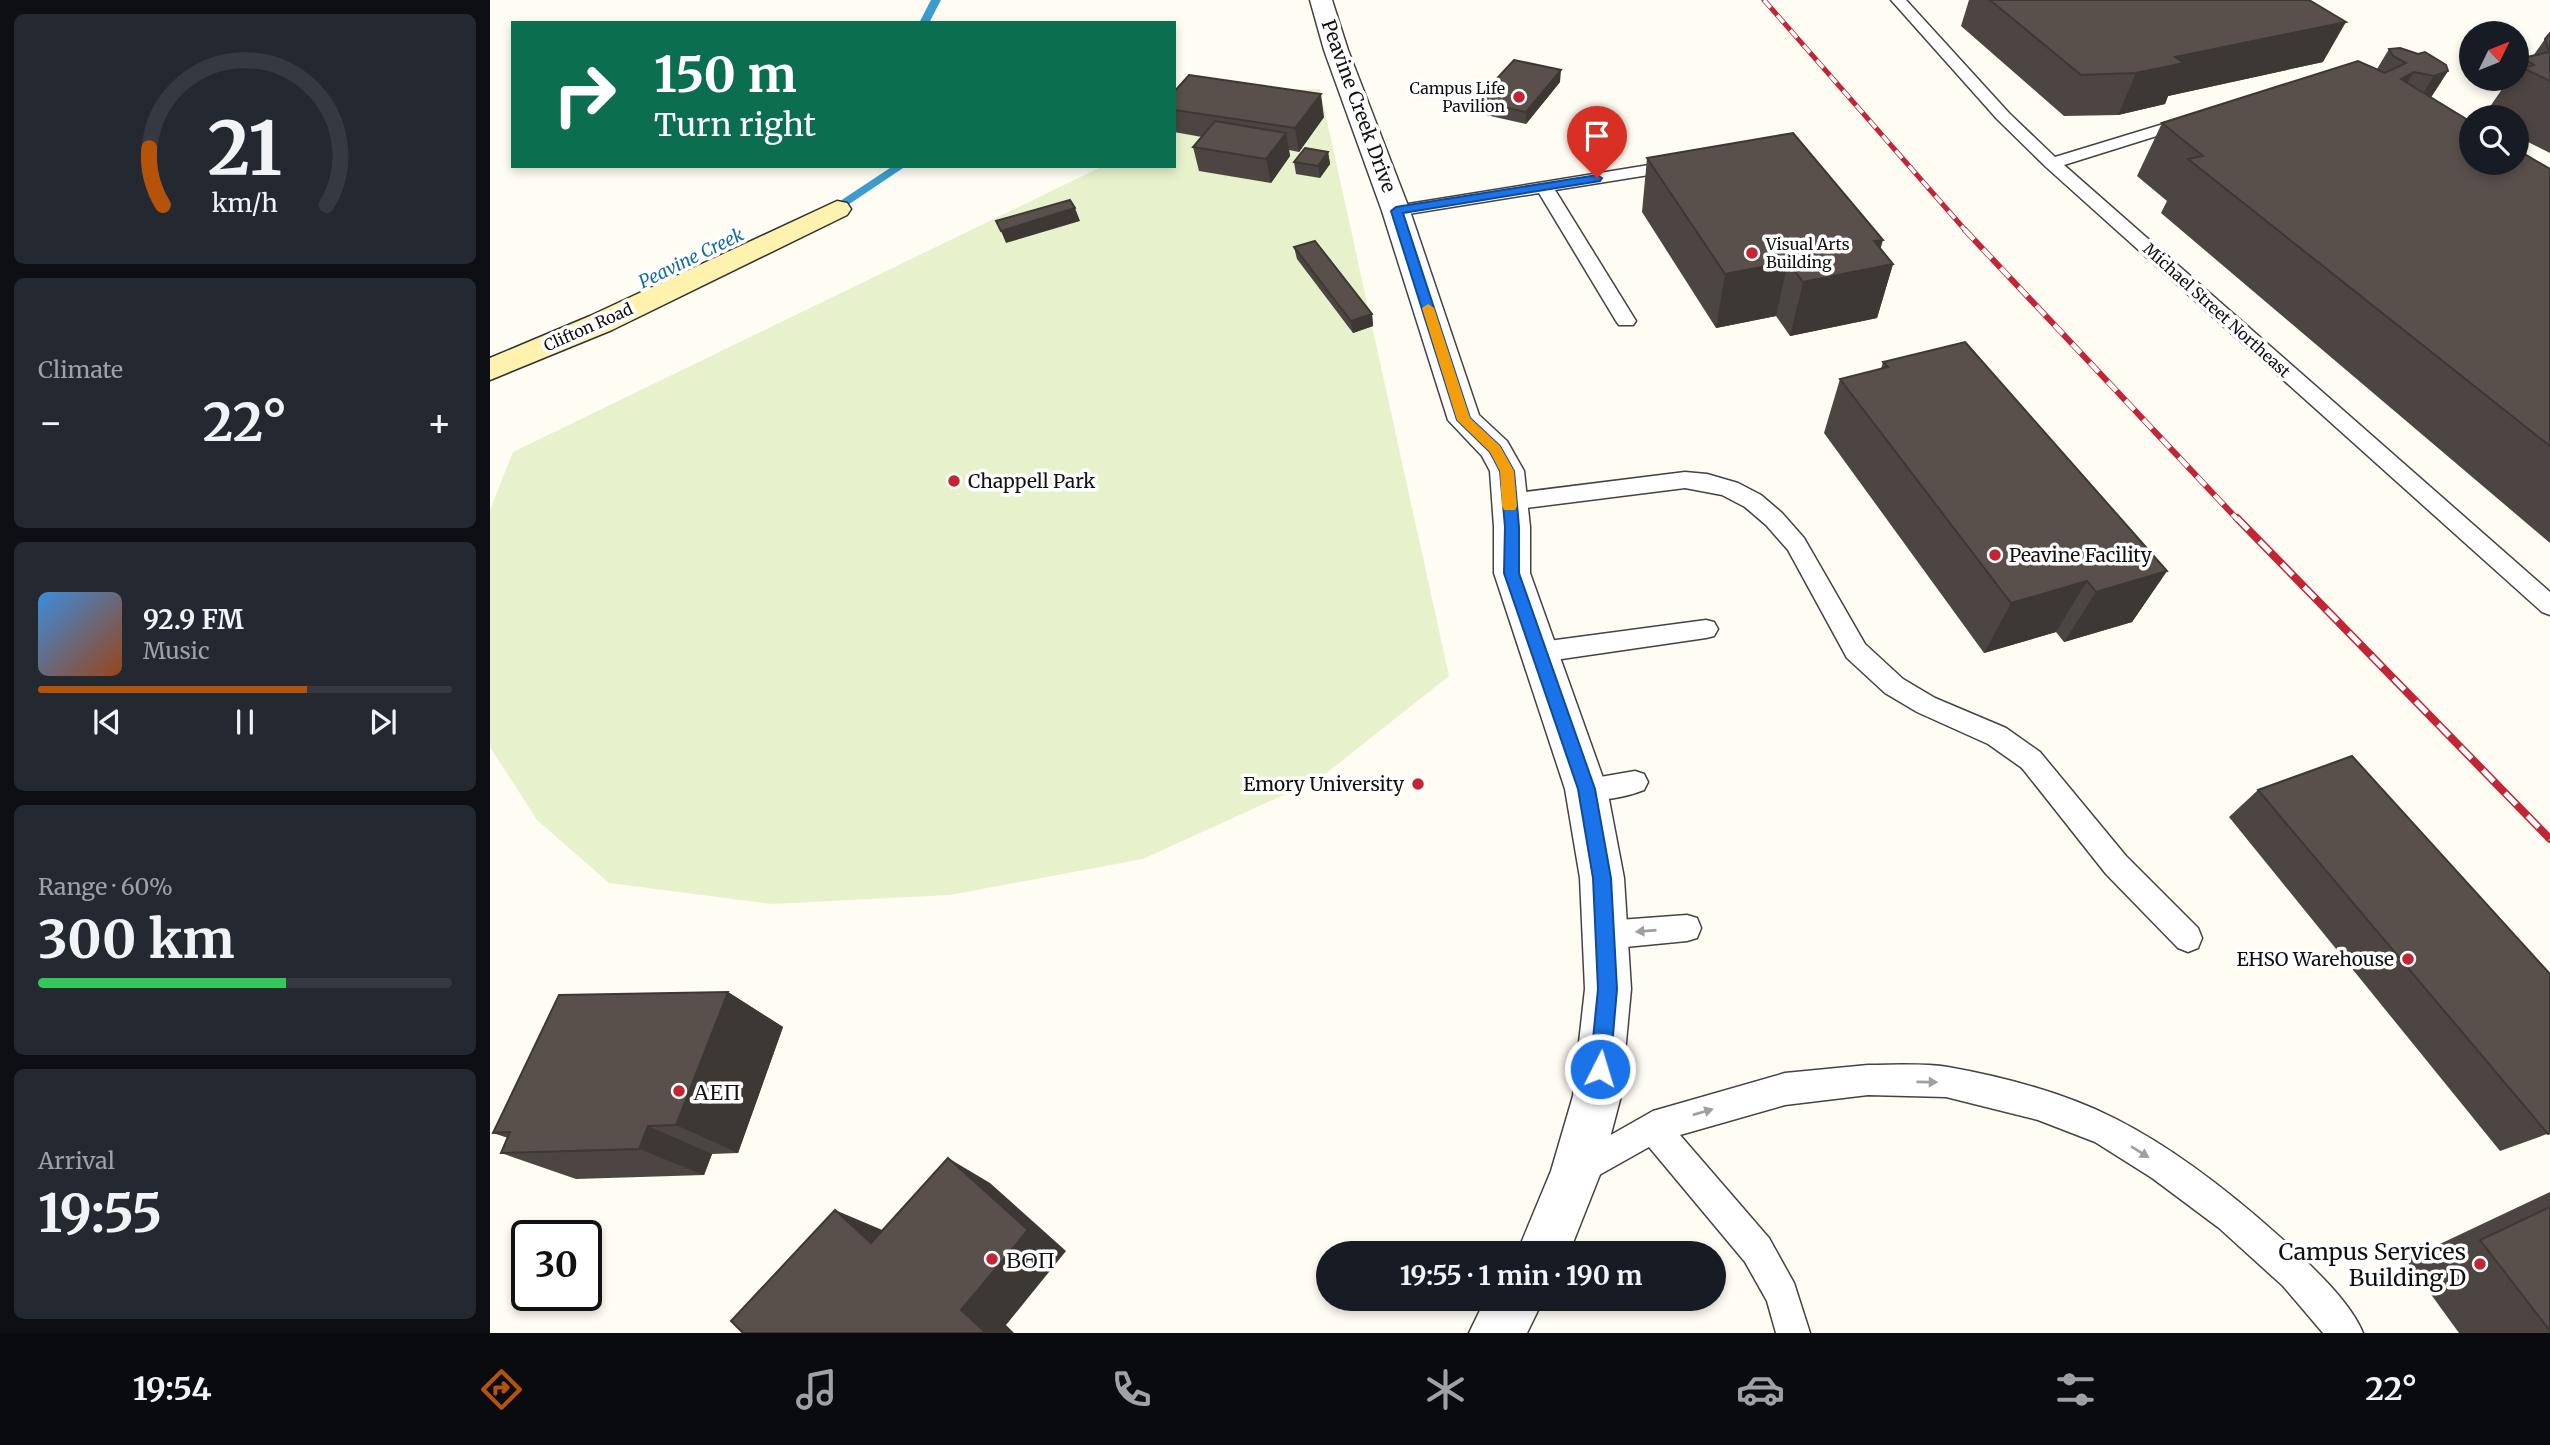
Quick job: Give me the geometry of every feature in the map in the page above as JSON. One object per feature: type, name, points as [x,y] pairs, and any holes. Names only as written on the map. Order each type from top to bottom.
[{"type":"main road","name":"Clifton Road","points":[[490,370],[601,323],[837,209]]},
{"type":"street","name":"Peavine Creek Drive","points":[[1321,0],[1336,50],[1396,211],[1464,420],[1495,449],[1507,471],[1512,573],[1586,789],[1602,878],[1608,989],[1597,1096],[1576,1172],[1549,1241]]},
{"type":"street","points":[[1496,1333],[1509,1311]]},
{"type":"lane","name":"Michael Street Northeast","points":[[1898,0],[2003,116],[2052,163],[2550,606]]},
{"type":"lane","points":[[2052,163],[2205,116]]},
{"type":"lane","points":[[1396,211],[1649,170]]},
{"type":"lane","points":[[1544,187],[1626,321]]},
{"type":"lane","points":[[1509,502],[1685,480],[1707,482],[1730,489],[1753,502],[1774,519],[1796,544],[1856,651],[1894,686],[1926,705],[1997,736],[2031,760],[2116,865],[2188,938]]},
{"type":"lane","points":[[1541,652],[1706,629]]},
{"type":"lane","points":[[1586,789],[1636,782]]},
{"type":"lane","points":[[1605,935],[1687,928]]},
{"type":"lane","points":[[1576,1172],[1653,1127],[1785,1089],[1867,1080],[1946,1082],[2038,1104],[2105,1130],[2163,1167],[2231,1216],[2295,1274],[2346,1333]]},
{"type":"lane","points":[[1653,1127],[1756,1250],[1782,1295],[1793,1333]]},
{"type":"green space","name":"Chappell Park","points":[[1320,89],[1449,676],[1319,779],[1143,859],[950,895],[772,904],[609,883],[537,820],[490,747],[490,510],[513,452],[1099,168],[1176,168],[1176,91]]},
{"type":"building","points":[[1990,0],[2309,0],[2346,22],[2175,57],[2184,63],[2136,73],[2081,75]]},
{"type":"building","points":[[2550,33],[2550,81],[2529,71],[2529,66],[2534,65],[2529,62],[2529,57],[2549,52],[2545,39]]},
{"type":"building","points":[[2400,48],[2418,54],[2425,52],[2446,65],[2448,71],[2434,76],[2414,72],[2401,79],[2459,115],[2459,175],[2529,175],[2529,157],[2550,169],[2550,446],[2188,159],[2203,156],[2162,123],[2358,61],[2385,73],[2406,63],[2393,56],[2389,49]]},
{"type":"building","name":"Campus Life Pavilion","points":[[1514,60],[1561,70],[1526,112],[1476,101]]},
{"type":"building","points":[[1189,75],[1321,94],[1295,128],[1176,110],[1176,90]]},
{"type":"building","points":[[1215,121],[1286,133],[1266,159],[1193,147]]},
{"type":"building","points":[[1793,133],[1883,240],[1874,241],[1893,264],[1803,282],[1788,262],[1725,274],[1647,158]]},
{"type":"building","points":[[1305,148],[1328,152],[1318,166],[1294,162]]},
{"type":"building","points":[[1070,200],[1075,208],[1001,231],[996,221]]},
{"type":"building","points":[[1315,241],[1372,314],[1351,321],[1294,247]]},
{"type":"building","points":[[1965,342],[2167,571],[2096,592],[2087,581],[2011,603],[1840,379],[1888,367],[1883,362]]},
{"type":"building","points":[[2352,756],[2550,974],[2550,1133],[2548,1134],[2258,790]]},
{"type":"building","points":[[728,992],[676,1125],[648,1126],[639,1149],[501,1153],[510,1132],[493,1133],[559,995]]},
{"type":"building","points":[[948,1158],[1028,1230],[961,1310],[986,1333],[743,1333],[731,1321],[835,1210],[871,1243]]},
{"type":"building","points":[[2550,1207],[2550,1331],[2480,1240]]},
{"type":"waterway","name":"Peavine Creek","points":[[925,21],[936,0]]},
{"type":"waterway","name":"Peavine Creek","points":[[829,213],[898,168]]},
{"type":"railway","points":[[1764,0],[1966,231]]},
{"type":"railway","points":[[1965,230],[2238,520]]},
{"type":"railway","points":[[2237,518],[2550,839]]},
{"type":"slow traffic","points":[[1428,308],[1464,420],[1495,449],[1507,471],[1509,506]]},
{"type":"place","name":"Campus Life Pavilion","points":[[1519,97]]},
{"type":"place","name":"Visual Arts Building","points":[[1752,253]]},
{"type":"place","name":"Chappell Park","points":[[954,481]]},
{"type":"place","name":"Peavine Facility","points":[[1995,555]]},
{"type":"place","name":"Emory University","points":[[1418,784]]},
{"type":"place","name":"EHSO Warehouse","points":[[2408,959]]},
{"type":"place","name":"ΑΕΠ","points":[[679,1091]]},
{"type":"place","name":"ΒΘΠ","points":[[992,1259]]},
{"type":"place","name":"Campus Services Building D","points":[[2480,1264]]},
{"type":"route","points":[[1597,178],[1396,211],[1464,420],[1495,449],[1507,471],[1512,527],[1512,573],[1586,789],[1602,878],[1608,989],[1600,1069]]}]
